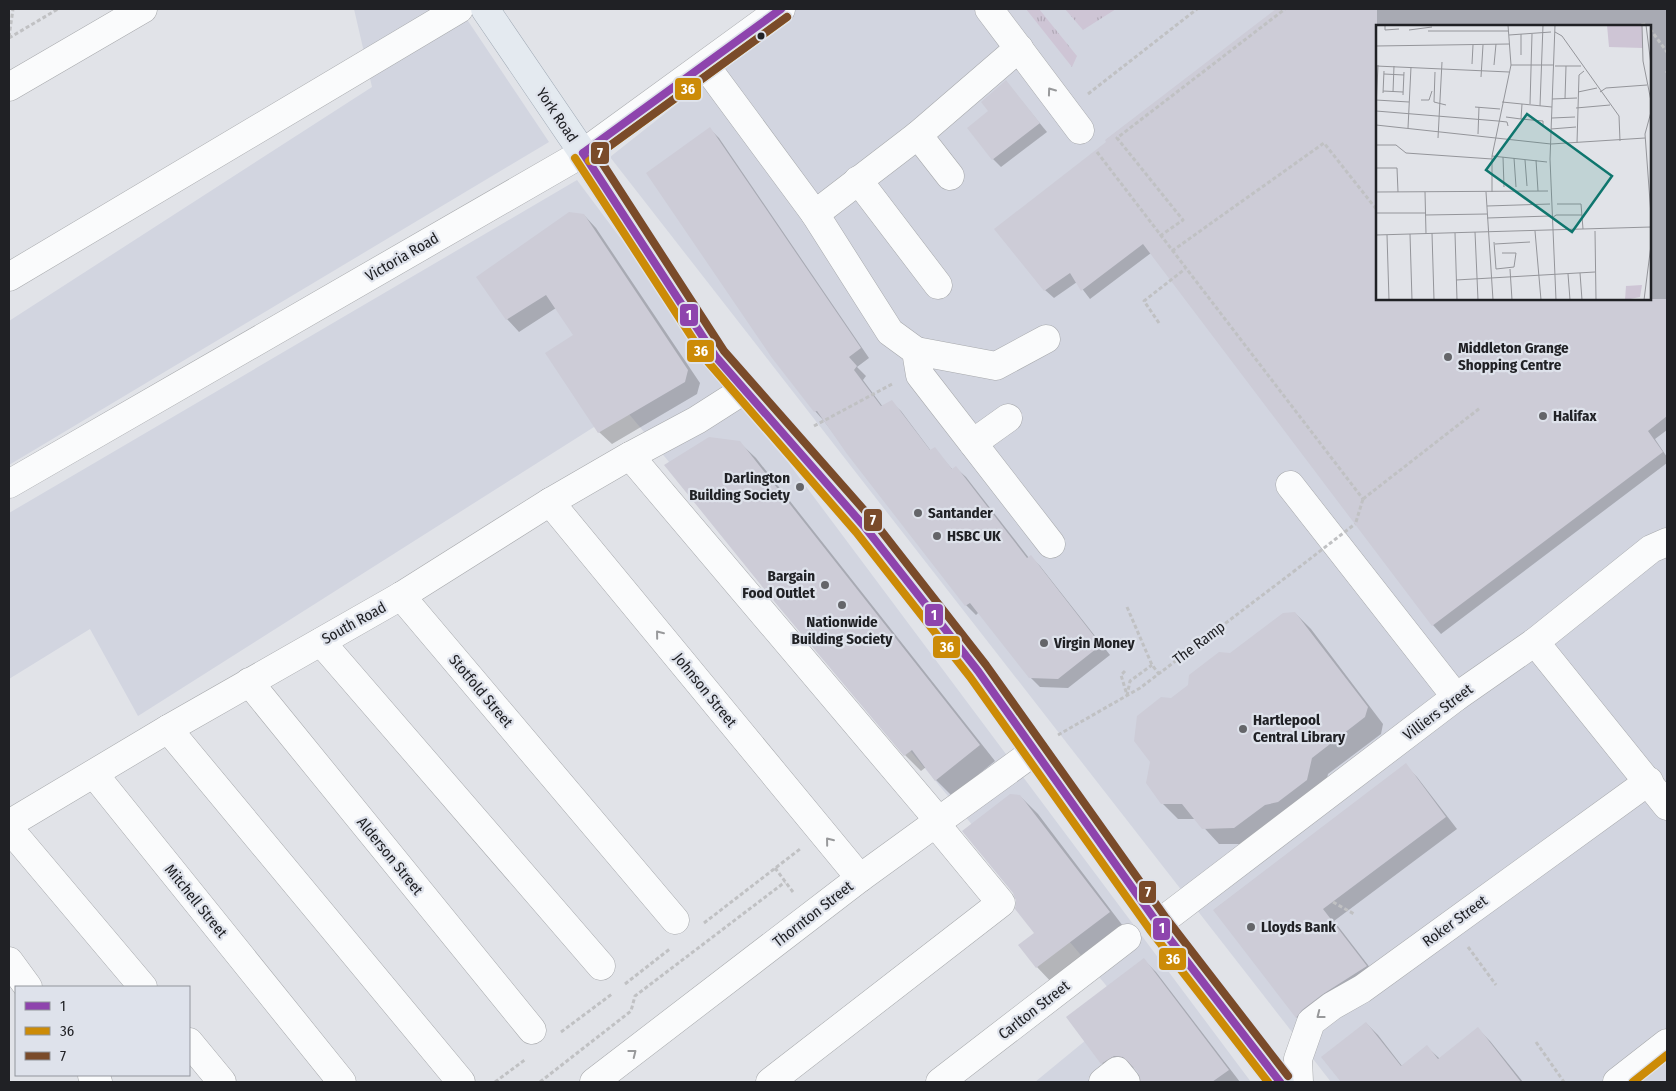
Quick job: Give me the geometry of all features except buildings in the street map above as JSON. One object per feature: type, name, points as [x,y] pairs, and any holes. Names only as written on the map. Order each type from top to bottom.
[{"type":"main road","name":"York Road","points":[[485,9],[583,153],[716,357],[864,526],[978,671],[1158,924],[1280,1082]]},
{"type":"street","points":[[9,87],[144,9]]},
{"type":"street","points":[[9,277],[460,9]]},
{"type":"street","name":"Victoria Road","points":[[9,484],[583,153],[781,9]]},
{"type":"street","points":[[989,9],[1073,120]]},
{"type":"street","points":[[815,214],[918,135],[1019,48]]},
{"type":"street","points":[[705,65],[815,214],[890,332],[918,363],[972,443],[1051,544]]},
{"type":"street","points":[[918,135],[950,176]]},
{"type":"street","points":[[858,180],[938,285]]},
{"type":"street","points":[[918,363],[996,366],[1046,339]]},
{"type":"street","name":"South Road","points":[[14,832],[94,774],[168,729],[401,596],[550,502],[697,420],[744,390]]},
{"type":"street","points":[[972,443],[1008,418]]},
{"type":"street","points":[[630,456],[937,822],[1001,903],[770,1082]]},
{"type":"street","points":[[1290,485],[1456,697]]},
{"type":"street","name":"Johnson Street","points":[[550,502],[860,878]]},
{"type":"street","name":"Villiers Street","points":[[1158,924],[1456,697],[1535,642],[1659,546]]},
{"type":"street","name":"Stotfold Street","points":[[401,596],[561,785],[674,933]]},
{"type":"street","points":[[320,642],[601,966]]},
{"type":"street","points":[[1535,642],[1649,781],[1667,806]]},
{"type":"street","name":"Alderson Street","points":[[249,682],[544,1033]]},
{"type":"street","points":[[168,729],[461,1082]]},
{"type":"street","name":"Thornton Street","points":[[594,1082],[860,878],[1035,750]]},
{"type":"street","name":"Mitchell Street","points":[[94,774],[342,1082]]},
{"type":"street","name":"Roker Street","points":[[1299,1082],[1298,1059],[1311,1022],[1332,1006],[1362,989],[1649,781]]},
{"type":"street","points":[[14,832],[142,986]]},
{"type":"street","name":"Carlton Street","points":[[940,1082],[1127,938]]},
{"type":"street","points":[[9,961],[27,986]]},
{"type":"street","points":[[190,1043],[222,1082]]},
{"type":"street","points":[[1617,1082],[1667,1043]]},
{"type":"street","points":[[1103,1082],[1117,1071],[1126,1082]]},
{"type":"path","points":[[9,38],[13,9]]},
{"type":"path","points":[[9,38],[58,9]]},
{"type":"path","points":[[1197,9],[1073,120],[1185,269],[1363,498],[1480,408]]},
{"type":"path","points":[[1160,236],[1183,220],[1117,138],[1285,9]]},
{"type":"path","points":[[1651,31],[1667,52]]},
{"type":"path","points":[[1172,251],[1324,143],[1376,209]]},
{"type":"path","points":[[1159,322],[1144,301],[1185,269]]},
{"type":"path","points":[[790,441],[820,422],[890,384],[918,363]]},
{"type":"path","name":"The Ramp","points":[[1035,750],[1052,738],[1127,696],[1159,674],[1293,572],[1355,524],[1363,498]]},
{"type":"path","points":[[1126,607],[1152,665],[1159,674]]},
{"type":"path","points":[[1127,696],[1130,681],[1152,665]]},
{"type":"path","points":[[1125,671],[1121,675],[1127,696]]},
{"type":"path","points":[[704,923],[805,845]]},
{"type":"path","points":[[775,868],[797,897]]},
{"type":"path","points":[[540,1082],[632,1011],[635,996],[785,882]]},
{"type":"path","points":[[1333,902],[1354,914]]},
{"type":"path","points":[[1451,925],[1496,985]]},
{"type":"path","points":[[544,1033],[674,933]]},
{"type":"path","points":[[1536,1042],[1564,1082]]},
{"type":"path","points":[[495,1082],[526,1058]]},
{"type":"shaded area","points":[[354,9],[460,9],[549,142],[9,465],[9,321],[372,87]]},
{"type":"shaded area","points":[[797,9],[1667,9],[1667,1082],[1331,1082],[610,157]]},
{"type":"shaded area","points":[[577,180],[1251,1082],[1035,1082],[1125,1008],[624,408],[138,716],[90,629],[9,679],[9,513]]},
{"type":"green space","points":[[1026,9],[1039,9],[1077,56],[1072,67]]},
{"type":"green space","points":[[1065,9],[1116,9],[1083,30]]},
{"type":"transit line","name":"1","points":[[583,153],[781,9]]},
{"type":"transit line","name":"36","points":[[589,161],[787,17]]},
{"type":"transit line","name":"7","points":[[787,17],[597,155],[724,351],[872,519],[986,665],[1166,918],[1288,1076]]},
{"type":"transit line","name":"1","points":[[583,153],[716,357],[864,526],[978,671],[1158,924],[1280,1082]]},
{"type":"transit line","name":"36","points":[[575,158],[708,362],[856,532],[970,677],[1150,930],[1268,1082]]},
{"type":"transit line","name":"36","points":[[1633,1082],[1667,1055]]},
{"type":"place","name":"Middleton Grange Shopping Centre","points":[[1448,357]]},
{"type":"place","name":"Halifax","points":[[1543,416]]},
{"type":"place","name":"Darlington Building Society","points":[[800,487]]},
{"type":"place","name":"Santander","points":[[918,513]]},
{"type":"place","name":"HSBC UK","points":[[937,536]]},
{"type":"place","name":"Bargain Food Outlet","points":[[825,585]]},
{"type":"place","name":"Nationwide Building Society","points":[[842,605]]},
{"type":"place","name":"Virgin Money","points":[[1044,643]]},
{"type":"place","name":"Hartlepool Central Library","points":[[1243,729]]},
{"type":"place","name":"Lloyds Bank","points":[[1251,927]]}]
